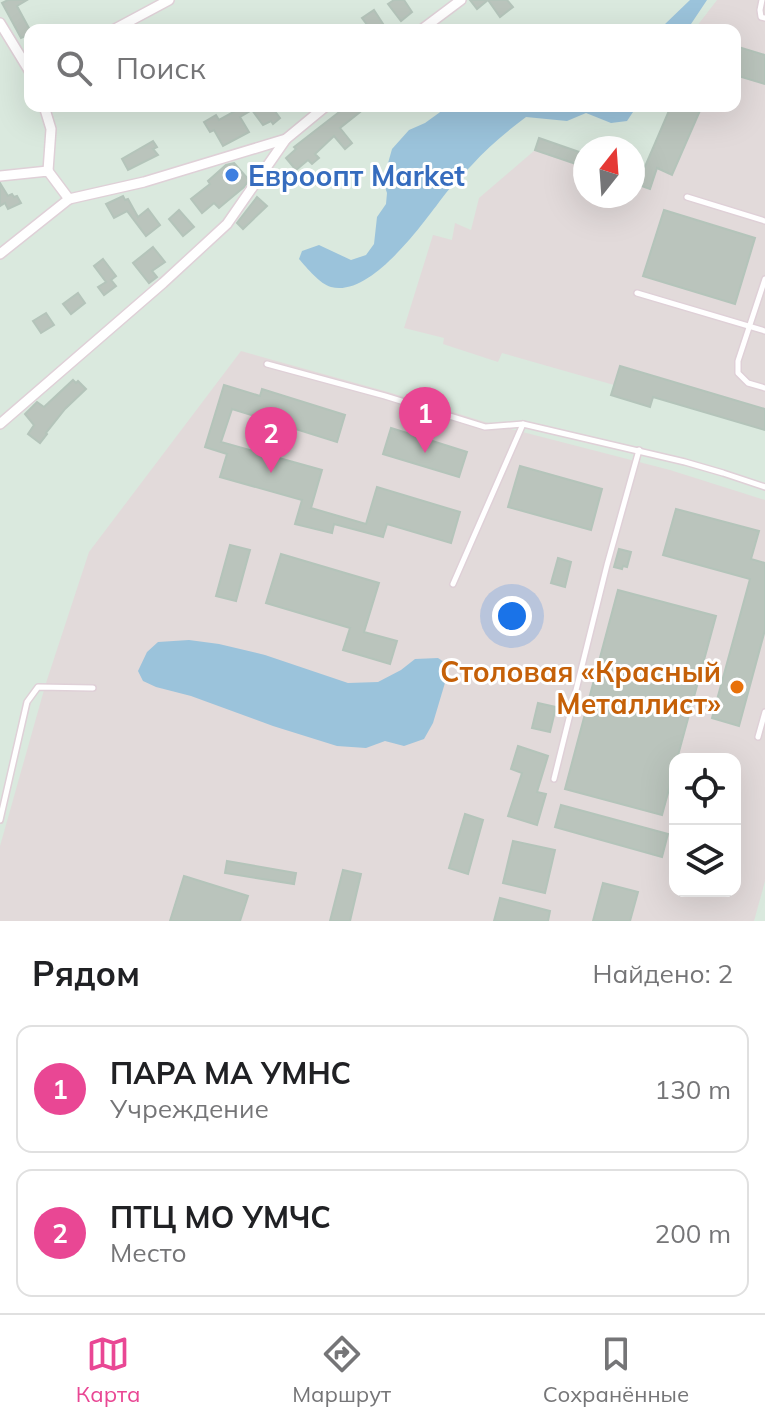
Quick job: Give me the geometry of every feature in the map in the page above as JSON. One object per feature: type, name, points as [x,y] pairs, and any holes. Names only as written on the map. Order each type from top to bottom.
[{"type":"street","points":[[124,24],[169,0]]},
{"type":"street","points":[[429,24],[461,0]]},
{"type":"street","points":[[0,23],[24,62]]},
{"type":"street","points":[[46,112],[51,129],[48,171],[69,199]]},
{"type":"street","points":[[0,424],[227,224],[286,139],[319,112]]},
{"type":"street","points":[[0,254],[69,199],[144,182],[286,139]]},
{"type":"street","points":[[0,176],[48,171]]},
{"type":"lane","points":[[762,0],[761,17],[765,18]]},
{"type":"lane","points":[[687,197],[765,221]]},
{"type":"lane","points":[[765,279],[738,361],[738,373],[748,383],[765,388]]},
{"type":"lane","points":[[637,293],[765,331]]},
{"type":"lane","points":[[267,364],[485,427],[523,424],[639,450],[765,487]]},
{"type":"lane","points":[[453,584],[523,424]]},
{"type":"lane","points":[[554,779],[603,579],[639,450]]},
{"type":"lane","points":[[0,820],[27,702],[38,687],[93,688]]},
{"type":"lane","points":[[758,737],[765,712]]},
{"type":"shaded area","points":[[690,0],[707,0],[691,24],[665,24]]},
{"type":"shaded area","points":[[717,0],[765,0],[765,430],[654,397],[650,407],[611,395],[614,385],[502,353],[498,362],[443,344],[444,338],[404,328],[433,235],[452,240],[455,223],[471,230],[479,198],[535,150],[539,138],[573,150],[573,208],[645,208],[645,165],[668,112],[741,112],[741,24],[699,24]]},
{"type":"shaded area","points":[[440,112],[633,112],[627,121],[611,123],[586,113],[567,121],[526,117],[461,176],[411,238],[380,269],[347,287],[331,287],[322,283],[299,259],[302,251],[319,245],[351,260],[366,255],[374,244],[377,217],[386,204],[387,193],[383,181],[392,149],[409,130]]},
{"type":"shaded area","points":[[241,351],[488,423],[670,470],[765,500],[765,881],[754,921],[0,921],[0,846],[46,683],[89,552]]},
{"type":"shaded area","points":[[189,640],[265,655],[348,683],[378,682],[415,659],[438,658],[450,666],[433,723],[424,739],[404,746],[385,741],[366,748],[337,746],[143,681],[138,671],[147,652],[158,642]]},
{"type":"building","points":[[27,0],[17,6],[27,24],[24,24],[24,37],[21,38],[2,3]]},
{"type":"building","points":[[394,0],[404,0],[412,12],[401,21],[388,4]]},
{"type":"building","points":[[470,0],[488,0],[477,9]]},
{"type":"building","points":[[488,0],[507,0],[513,7],[500,17]]},
{"type":"building","points":[[374,10],[383,24],[366,24],[362,18]]},
{"type":"building","points":[[741,48],[765,55],[765,84],[741,77]]},
{"type":"building","points":[[234,112],[249,112],[240,117],[249,132],[223,146],[214,130],[210,132],[204,122],[216,115],[219,120]]},
{"type":"building","points":[[253,112],[276,112],[280,118],[273,124],[271,121],[263,125]]},
{"type":"building","points":[[339,112],[360,112],[340,128],[352,143],[345,149],[334,136],[315,154],[319,158],[312,164],[308,160],[296,170],[286,158],[296,149],[294,147]]},
{"type":"building","points":[[668,112],[699,112],[672,175],[657,168],[650,189],[645,187],[645,167]]},
{"type":"building","points":[[539,138],[573,150],[573,163],[535,150]]},
{"type":"building","points":[[153,141],[157,147],[153,149],[158,155],[128,170],[122,159]]},
{"type":"building","points":[[234,163],[249,180],[219,208],[214,203],[202,213],[191,199],[210,184],[208,181],[226,165]]},
{"type":"building","points":[[0,183],[8,196],[17,196],[21,203],[8,209],[5,203],[0,206]]},
{"type":"building","points":[[123,196],[138,217],[148,209],[160,225],[146,236],[127,211],[114,218],[106,204]]},
{"type":"building","points":[[257,197],[267,206],[243,229],[237,223]]},
{"type":"building","points":[[179,210],[194,227],[183,236],[169,219]]},
{"type":"building","points":[[664,210],[755,238],[735,304],[643,276]]},
{"type":"building","points":[[153,247],[165,262],[152,271],[157,277],[149,283],[133,263]]},
{"type":"building","points":[[103,259],[116,276],[111,280],[116,286],[104,295],[98,287],[106,282],[94,266]]},
{"type":"building","points":[[78,293],[85,303],[71,314],[63,304]]},
{"type":"building","points":[[46,313],[54,325],[41,333],[33,321]]},
{"type":"building","points":[[620,366],[765,409],[765,430],[653,397],[650,407],[611,395]]},
{"type":"building","points":[[73,380],[86,389],[65,409],[40,443],[28,434],[34,425],[25,414],[37,402],[44,407]]},
{"type":"building","points":[[224,385],[260,396],[262,389],[345,415],[337,442],[232,409],[221,442],[322,470],[311,508],[366,524],[377,487],[460,512],[451,543],[387,524],[383,537],[334,524],[332,533],[295,524],[302,500],[220,477],[227,454],[205,447]]},
{"type":"building","points":[[391,428],[467,452],[459,477],[383,454]]},
{"type":"building","points":[[520,466],[602,489],[591,530],[508,507]]},
{"type":"building","points":[[676,509],[759,531],[751,559],[765,563],[765,630],[739,726],[712,718],[750,579],[663,555]]},
{"type":"building","points":[[230,545],[250,550],[236,601],[216,596]]},
{"type":"building","points":[[619,549],[631,552],[627,567],[623,566],[622,569],[614,567]]},
{"type":"building","points":[[281,554],[379,583],[364,632],[397,641],[390,664],[343,650],[350,628],[266,603]]},
{"type":"building","points":[[558,558],[571,562],[565,587],[551,583]]},
{"type":"building","points":[[618,590],[716,616],[679,753],[669,753],[669,789],[662,815],[565,789]]},
{"type":"building","points":[[538,703],[556,707],[550,732],[532,728]]},
{"type":"building","points":[[518,746],[548,756],[537,792],[546,794],[537,825],[508,816],[522,773],[511,769]]},
{"type":"building","points":[[561,805],[668,834],[662,857],[555,827]]},
{"type":"building","points":[[465,814],[483,820],[468,874],[449,868]]},
{"type":"building","points":[[513,841],[555,850],[545,893],[503,883]]},
{"type":"building","points":[[227,861],[296,873],[294,884],[225,873]]},
{"type":"building","points":[[343,870],[361,874],[350,921],[330,921]]},
{"type":"building","points":[[184,876],[248,896],[240,921],[170,921]]},
{"type":"building","points":[[603,883],[638,892],[630,921],[593,921]]},
{"type":"building","points":[[500,898],[550,911],[548,921],[494,921]]},
{"type":"place","name":"Евроопт Market","points":[[232,175]]},
{"type":"place","name":"ПАРА МА УМНС","points":[[425,453]]},
{"type":"place","name":"ПТЦ МО УМЧС","points":[[271,473]]},
{"type":"place","name":"Столовая «Красный Металлист»","points":[[737,687]]}]
